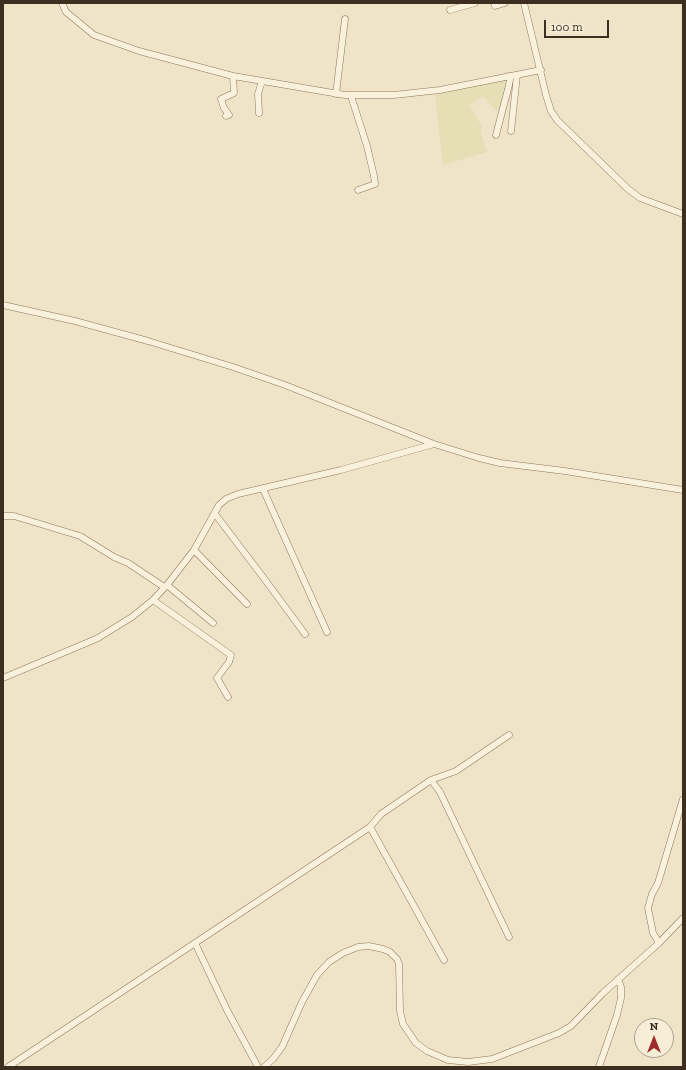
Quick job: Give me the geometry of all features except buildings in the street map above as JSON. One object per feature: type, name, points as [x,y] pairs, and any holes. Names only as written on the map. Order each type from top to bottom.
[{"type":"street","points":[[62,3],[66,12],[94,35],[139,51],[233,76],[336,94],[351,96],[394,95],[440,90],[541,70]]},
{"type":"street","points":[[450,10],[475,3]]},
{"type":"street","points":[[494,3],[495,6],[505,3]]},
{"type":"street","points":[[524,3],[551,111],[557,120],[628,189],[640,198],[683,214]]},
{"type":"street","points":[[336,94],[345,19]]},
{"type":"street","points":[[511,131],[517,75]]},
{"type":"street","points":[[226,116],[229,115],[224,108],[221,99],[234,93],[233,76]]},
{"type":"street","points":[[496,135],[510,80],[509,76]]},
{"type":"street","points":[[259,113],[258,94],[262,81]]},
{"type":"street","points":[[351,96],[367,146],[375,184],[358,190]]},
{"type":"street","points":[[3,305],[75,321],[233,367],[285,385],[434,444],[500,463],[565,471],[683,490]]},
{"type":"street","points":[[3,678],[98,638],[132,617],[153,600],[194,550],[219,505],[226,499],[238,494],[263,490],[434,444]]},
{"type":"street","points":[[263,490],[327,632]]},
{"type":"street","points":[[214,515],[281,606]]},
{"type":"street","points":[[214,515],[263,577],[305,634]]},
{"type":"street","points":[[3,516],[14,516],[80,536],[165,586],[213,623]]},
{"type":"street","points":[[194,550],[247,604]]},
{"type":"street","points":[[153,600],[231,655],[217,678],[228,697]]},
{"type":"street","points":[[8,1067],[370,826],[381,814],[431,780],[456,771],[509,735]]},
{"type":"street","points":[[431,780],[440,792],[510,937]]},
{"type":"street","points":[[659,943],[653,933],[648,908],[652,894],[658,883],[683,799]]},
{"type":"street","points":[[370,826],[444,960]]},
{"type":"street","points":[[264,1067],[282,1047],[302,1002],[317,975],[329,962],[343,953],[369,946],[383,949],[394,954],[399,964],[398,998],[400,1011],[403,1024],[409,1034],[416,1043],[428,1051],[448,1060],[468,1062],[492,1059],[559,1033],[571,1026],[603,993],[659,943],[683,918]]},
{"type":"street","points":[[195,943],[227,1010],[258,1067]]},
{"type":"street","points":[[599,1067],[617,1015],[621,998],[621,987],[618,979]]},
{"type":"shaded area","points":[[508,78],[500,114],[483,96],[470,105],[482,127],[480,130],[487,152],[443,165],[435,95]]}]
